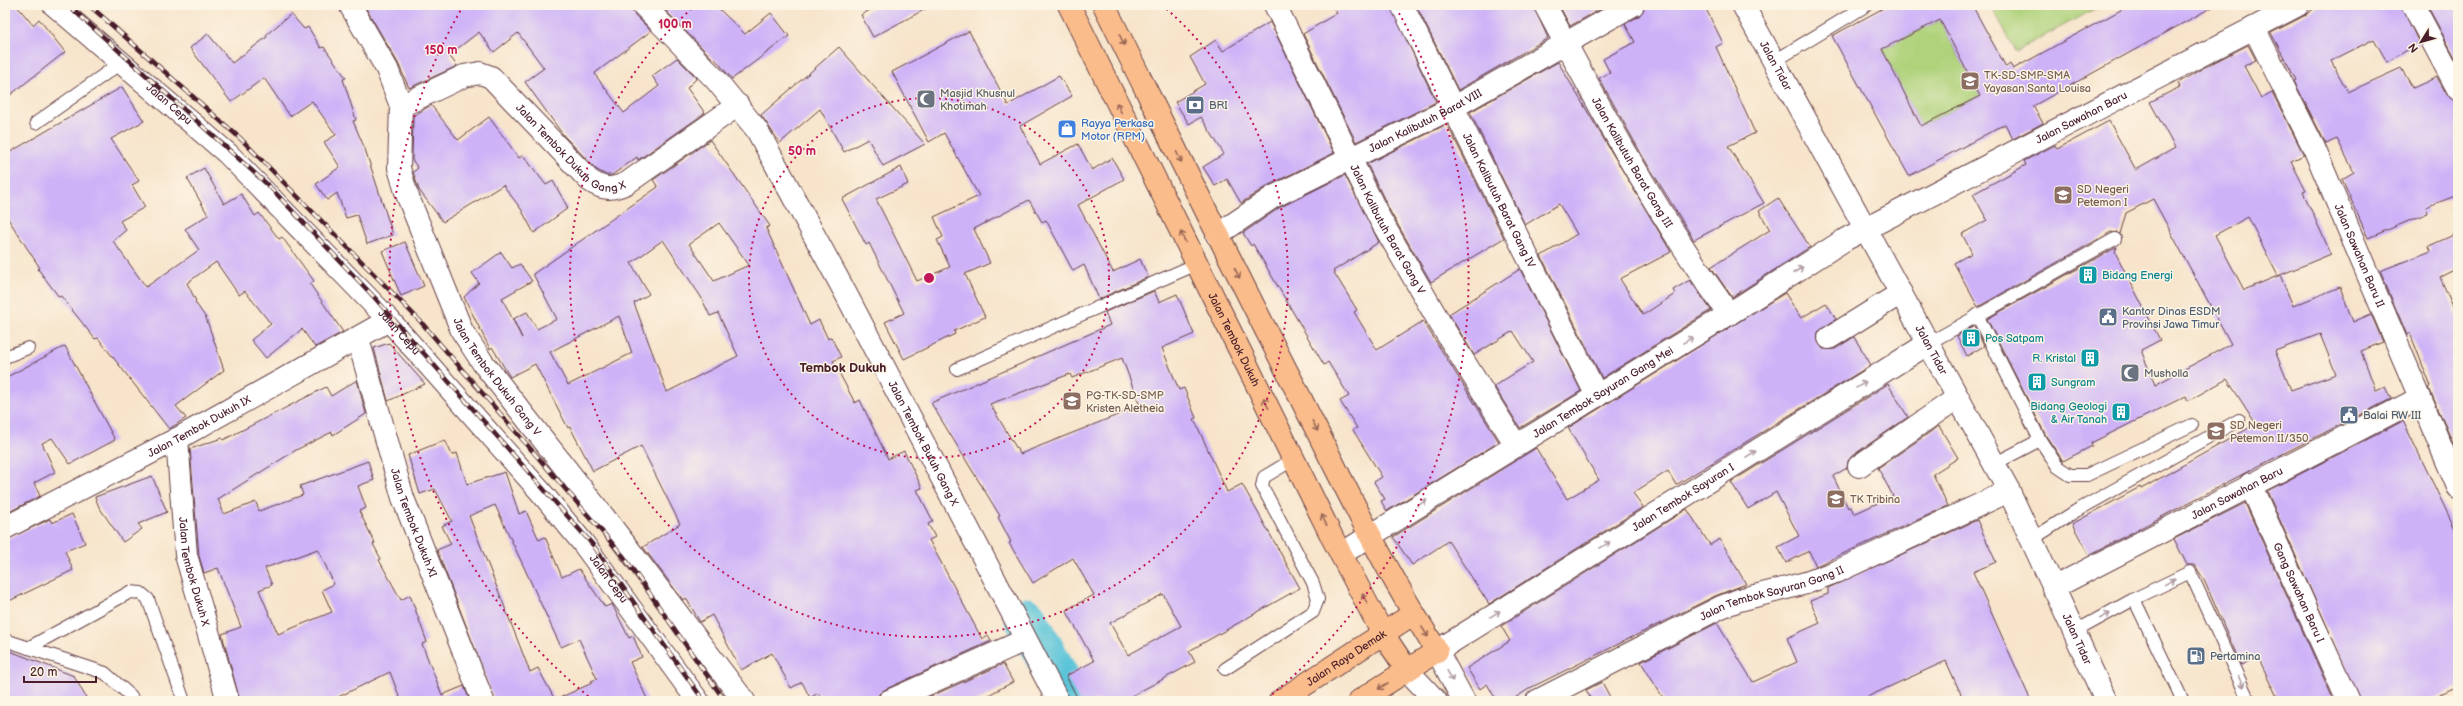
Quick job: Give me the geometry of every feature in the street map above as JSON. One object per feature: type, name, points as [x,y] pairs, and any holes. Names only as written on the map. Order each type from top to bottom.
[{"type":"highway","name":"Jalan Tembok Dukuh","points":[[1069,5],[1341,554],[1383,634],[1407,670]]},
{"type":"highway","points":[[1104,5],[1217,235],[1370,536],[1413,614],[1437,651],[1359,701]]},
{"type":"highway","name":"Jalan Raya Demak","points":[[1280,701],[1413,614]]},
{"type":"street","name":"Jalan Cepu","points":[[54,5],[228,154],[389,320],[540,491],[583,543],[698,701]]},
{"type":"street","name":"Jalan Tembok Dukuh Gang V","points":[[350,5],[387,69],[401,106],[400,168],[406,192],[462,331],[483,363],[611,526],[744,701]]},
{"type":"street","name":"Jalan Tembok Butuh Gang X","points":[[643,5],[738,105],[761,137],[839,280],[1058,701]]},
{"type":"street","name":"Jalan Kalibutuh Barat Gang V","points":[[1275,5],[1349,159],[1380,219],[1440,323],[1516,445]]},
{"type":"street","name":"Jalan Kalibutuh Barat Gang IV","points":[[1402,5],[1452,108],[1597,396]]},
{"type":"street","name":"Jalan Kalibutuh Barat Gang III","points":[[1545,5],[1672,232],[1729,314]]},
{"type":"street","name":"Jalan Kalibutuh Barat VIII","points":[[1217,235],[1273,197],[1452,108],[1565,42],[1633,5]]},
{"type":"street","name":"Jalan Tidar","points":[[1743,5],[1864,229],[1929,343],[1957,398],[1994,464],[2106,701]]},
{"type":"street","name":"Jalan Sawahan Baru","points":[[1864,229],[2298,5]]},
{"type":"street","points":[[2413,5],[2458,89]]},
{"type":"street","name":"Jalan Sawahan Baru II","points":[[2254,28],[2314,148],[2458,487]]},
{"type":"street","name":"Jalan Tembok Dukuh Gang X","points":[[401,106],[464,76],[480,73],[492,77],[589,180],[600,187],[614,189],[627,183],[738,105]]},
{"type":"street","name":"Jalan Tembok Sayuran Gang Mei","points":[[1341,554],[1864,229]]},
{"type":"street","points":[[1829,338],[1901,293]]},
{"type":"street","name":"Jalan Tembok Dukuh IX","points":[[5,528],[177,439],[358,339],[389,320]]},
{"type":"street","name":"Jalan Tembok Dukuh XI","points":[[358,339],[403,498],[483,701]]},
{"type":"street","name":"Jalan Tembok Sayuran I","points":[[1437,651],[1929,343]]},
{"type":"street","points":[[1859,466],[1957,398]]},
{"type":"street","name":"Jalan Sawahan Baru","points":[[2053,588],[2250,484],[2420,398]]},
{"type":"street","name":"Jalan Tembok Dukuh X","points":[[177,439],[186,555],[228,701]]},
{"type":"street","name":"Gang Sawahan Baru I","points":[[2250,484],[2348,701]]},
{"type":"street","name":"Jalan Tembok Sayuran Gang II","points":[[1538,701],[1721,607],[1739,600],[1806,583],[1838,571],[2008,491]]},
{"type":"street","points":[[889,701],[1025,640]]},
{"type":"street","points":[[1437,651],[1464,701]]},
{"type":"street","points":[[1407,670],[1436,701]]},
{"type":"lane","points":[[1773,62],[1867,5]]},
{"type":"lane","points":[[36,123],[122,62]]},
{"type":"lane","points":[[1929,343],[2115,239]]},
{"type":"lane","points":[[957,369],[1197,264]]},
{"type":"lane","points":[[1977,315],[2040,440],[2058,467],[2070,475],[2080,476],[2192,425]]},
{"type":"lane","points":[[5,357],[28,348]]},
{"type":"lane","points":[[2031,540],[2083,508],[2239,420]]},
{"type":"lane","points":[[1994,464],[2040,440]]},
{"type":"lane","points":[[1225,669],[1313,612],[1318,599],[1313,583],[1262,486],[1264,477],[1294,459]]},
{"type":"lane","points":[[2074,632],[2134,598],[2190,572],[2249,701]]},
{"type":"lane","points":[[28,648],[130,592],[140,593],[148,599],[184,701]]},
{"type":"lane","points":[[2134,598],[2183,701]]},
{"type":"lane","points":[[5,640],[105,673],[131,696],[134,701]]},
{"type":"green space","points":[[1991,5],[2102,5],[2016,51]]},
{"type":"green space","points":[[1940,20],[1980,96],[1921,126],[1882,49]]},
{"type":"building","points":[[5,5],[16,5],[33,25],[39,19],[65,52],[5,99]]},
{"type":"building","points":[[364,5],[631,5],[634,14],[651,31],[595,73],[596,76],[624,113],[659,86],[652,76],[677,58],[697,78],[687,88],[705,113],[638,160],[637,157],[612,175],[606,175],[597,170],[564,136],[525,82],[544,68],[518,33],[494,52],[479,32],[449,55],[457,66],[409,88],[398,63]]},
{"type":"building","points":[[660,5],[715,5],[745,34],[771,13],[789,36],[732,79],[715,59],[714,60]]},
{"type":"building","points":[[879,5],[933,5],[873,37],[861,15]]},
{"type":"building","points":[[1331,5],[1390,5],[1436,102],[1356,142],[1303,34],[1337,13]]},
{"type":"building","points":[[1416,5],[1533,5],[1548,38],[1458,90]]},
{"type":"building","points":[[1559,5],[1608,5],[1570,26]]},
{"type":"building","points":[[1645,5],[1704,5],[1723,43],[1716,47],[1755,133],[1728,146],[1764,203],[1694,240],[1643,157],[1599,78],[1610,73],[1603,59],[1635,42],[1625,24],[1639,16]]},
{"type":"building","points":[[1889,5],[1972,5],[2006,67],[2010,64],[2013,69],[2130,5],[2216,5],[2033,106],[2043,123],[2013,139],[2005,124],[1909,176],[1832,36]],"holes":[[[1940,20],[1980,96],[1921,126],[1882,49]]]},
{"type":"building","points":[[2319,5],[2401,5],[2419,43],[2387,62],[2374,39],[2331,61],[2348,92],[2401,68],[2413,88],[2437,77],[2447,95],[2458,101],[2458,195],[2426,207],[2428,213],[2368,238],[2342,179],[2354,172],[2337,139],[2326,144],[2294,81],[2296,80],[2271,33],[2304,16]]},
{"type":"building","points":[[2427,5],[2458,5],[2458,63]]},
{"type":"building","points":[[291,14],[304,29],[308,27],[321,48],[324,47],[346,78],[343,79],[356,120],[353,121],[365,149],[393,235],[367,244],[357,215],[346,218],[337,193],[327,200],[316,184],[340,167],[324,142],[336,135],[312,101],[290,116],[264,78],[231,102],[190,48],[208,34],[232,63],[267,37],[266,35]]},
{"type":"building","points":[[1270,22],[1334,153],[1267,186],[1241,203],[1227,179],[1215,186],[1203,167],[1224,154],[1201,117],[1189,124],[1175,102],[1205,84],[1190,57],[1216,40],[1223,51]]},
{"type":"building","points":[[969,31],[1008,105],[1059,76],[1072,96],[1020,126],[1040,164],[1078,144],[1092,170],[1112,158],[1124,179],[1078,205],[1113,272],[1140,259],[1148,277],[1099,299],[1084,265],[1073,271],[1046,220],[1042,222],[1029,200],[974,229],[990,263],[965,274],[985,317],[954,331],[955,334],[904,359],[885,322],[904,313],[869,243],[866,245],[842,199],[901,167],[908,184],[876,199],[917,281],[950,267],[937,240],[943,237],[934,217],[979,196],[944,133],[929,142],[892,72]]},
{"type":"building","points":[[2248,45],[2256,60],[2244,66],[2261,98],[2272,92],[2304,155],[2291,161],[2306,191],[2303,192],[2331,254],[2280,275],[2293,306],[2340,287],[2353,322],[2371,314],[2383,342],[2361,351],[2376,391],[2385,387],[2391,399],[2245,473],[2089,555],[2072,524],[2140,487],[2141,489],[2256,424],[2227,379],[2188,401],[2186,396],[2091,443],[2092,446],[2063,461],[2046,436],[1987,319],[2117,247],[2115,252],[2160,340],[2141,350],[2155,385],[2231,344],[2153,199],[2126,213],[2120,234],[2111,232],[1978,307],[1954,263],[1972,253],[1962,234],[1987,220],[1973,194],[2026,165],[2024,161],[2055,145],[2057,149],[2109,121],[2136,170],[2175,148],[2150,102],[2180,87],[2178,83],[2203,68]],"holes":[[[2248,217],[2278,276],[2244,290],[2215,235]],[[2320,334],[2336,374],[2291,390],[2275,351]]]},
{"type":"building","points":[[839,47],[925,144],[883,166],[868,139],[844,152],[820,109],[780,143],[761,115]]},
{"type":"building","points":[[1558,62],[1671,252],[1620,279],[1643,315],[1675,294],[1673,290],[1690,280],[1711,310],[1602,378],[1541,256],[1577,234],[1559,204],[1525,225],[1470,112]]},
{"type":"building","points":[[122,87],[144,121],[111,139],[139,181],[132,185],[145,207],[120,221],[126,230],[113,241],[146,287],[199,250],[185,229],[208,215],[187,178],[204,168],[224,204],[241,194],[255,216],[259,213],[279,239],[282,237],[314,281],[310,284],[343,332],[315,347],[302,329],[266,358],[251,340],[271,324],[245,291],[239,295],[216,262],[187,283],[196,301],[195,302],[206,318],[224,370],[176,406],[186,418],[169,429],[98,338],[95,339],[61,296],[59,297],[38,269],[40,268],[5,214],[5,155]]},
{"type":"building","points":[[431,105],[458,140],[489,117],[519,158],[523,155],[546,185],[553,181],[568,208],[534,233],[521,209],[503,185],[443,222],[419,190],[413,172],[418,168],[412,160],[413,116]]},
{"type":"building","points":[[1447,124],[1504,238],[1431,282],[1391,213],[1367,164]]},
{"type":"building","points":[[710,140],[770,226],[766,228],[810,325],[819,320],[828,339],[831,337],[841,357],[833,361],[855,403],[860,400],[888,459],[904,451],[922,488],[917,490],[933,521],[928,524],[935,537],[929,540],[982,639],[988,635],[991,641],[884,690],[879,694],[877,701],[823,701],[818,693],[810,698],[802,682],[791,688],[772,653],[741,670],[712,615],[700,622],[686,598],[683,600],[643,547],[680,524],[641,446],[593,471],[570,427],[568,428],[535,364],[510,377],[492,347],[490,349],[464,297],[479,283],[472,273],[501,252],[512,268],[520,264],[532,281],[502,298],[522,338],[513,319],[527,312],[537,329],[557,319],[533,274],[658,187],[653,180]],"holes":[[[719,223],[749,265],[714,281],[689,244]],[[663,240],[701,297],[710,316],[718,313],[738,356],[667,392],[634,303],[649,294],[631,263]],[[619,316],[632,353],[568,385],[550,352]]]},
{"type":"building","points":[[1345,175],[1379,242],[1333,271],[1357,310],[1354,312],[1377,350],[1423,321],[1499,442],[1387,511],[1381,501],[1385,499],[1374,482],[1382,477],[1353,430],[1357,428],[1340,401],[1349,396],[1328,362],[1324,365],[1253,244],[1251,246],[1243,233],[1279,208]]},
{"type":"building","points":[[1778,198],[1810,247],[1732,297],[1711,267],[1770,230],[1759,211]]},
{"type":"building","points":[[2458,233],[2458,268],[2440,277],[2458,318],[2458,455],[2429,388],[2431,387],[2410,333],[2407,335],[2380,271],[2431,251],[2429,246]]},
{"type":"building","points":[[405,242],[424,286],[401,296],[382,251]]},
{"type":"building","points":[[1520,269],[1581,391],[1520,428],[1494,386],[1533,362],[1513,331],[1474,355],[1449,314]]},
{"type":"building","points":[[1154,291],[1159,302],[1177,294],[1194,334],[1162,348],[1179,390],[1184,388],[1196,418],[1194,419],[1227,492],[1242,484],[1300,588],[1189,651],[1195,662],[1122,701],[1079,701],[1066,676],[1094,661],[1066,610],[1094,595],[1073,558],[1033,583],[1009,543],[1011,542],[998,517],[1000,516],[931,403],[1110,325],[1105,312]],"holes":[[[1122,358],[1140,406],[1020,454],[990,404],[1070,374],[1072,378]],[[1163,594],[1181,626],[1128,655],[1110,623]]]},
{"type":"building","points":[[1785,293],[1801,318],[1826,303],[1836,319],[1818,332],[1817,339],[1823,349],[1835,349],[1854,337],[1871,365],[1676,485],[1668,471],[1633,493],[1643,507],[1489,604],[1448,541],[1412,565],[1393,537],[1536,448],[1567,499],[1599,480],[1568,428]]},
{"type":"building","name":"Pos Satpam","points":[[1974,326],[1984,346],[1967,356],[1957,336]]},
{"type":"building","points":[[389,343],[425,384],[388,401],[374,348]]},
{"type":"building","points":[[65,346],[115,440],[70,464],[52,438],[42,443],[55,472],[34,483],[40,496],[5,514],[5,378]]},
{"type":"building","points":[[357,380],[366,414],[333,435],[332,432],[296,450],[218,499],[224,514],[256,502],[259,511],[303,495],[300,486],[368,461],[374,480],[358,486],[366,508],[359,511],[375,543],[373,544],[381,559],[379,560],[401,600],[410,595],[427,642],[422,644],[442,695],[464,686],[470,701],[401,701],[390,672],[330,701],[240,701],[222,634],[241,627],[218,568],[204,573],[199,556],[190,449],[222,438],[223,440],[326,387],[331,396]],"holes":[[[318,549],[334,584],[322,590],[332,612],[278,634],[259,590],[272,585],[265,568]]]},
{"type":"building","points":[[1888,384],[1908,417],[1852,456],[1848,461],[1847,468],[1833,476],[1848,508],[1851,507],[1854,514],[1893,496],[1878,468],[1939,426],[1958,458],[1933,474],[1948,506],[1816,566],[1809,551],[1786,563],[1778,547],[1799,536],[1776,492],[1748,509],[1731,482]]},
{"type":"building","points":[[2403,421],[2458,535],[2458,687],[2427,701],[2360,701],[2267,491]]},
{"type":"building","points":[[445,440],[452,455],[457,453],[467,484],[505,472],[519,514],[526,511],[539,540],[545,537],[562,577],[579,569],[605,607],[612,604],[629,638],[633,636],[642,657],[630,662],[648,701],[495,701],[437,550],[451,544],[442,526],[452,521],[435,489],[420,494],[408,455]],"holes":[[[495,505],[561,647],[579,639],[597,679],[591,681],[592,683],[555,700],[538,668],[530,672],[469,516]]]},
{"type":"building","points":[[152,476],[167,512],[138,524],[142,529],[123,542],[99,507],[95,497]]},
{"type":"building","points":[[2245,503],[2334,701],[2279,701],[2258,657],[2241,665],[2204,580],[2195,565],[2187,565],[2174,539]]},
{"type":"building","points":[[1687,509],[1710,545],[1720,539],[1746,584],[1715,596],[1532,687],[1510,701],[1497,701],[1487,684],[1480,689],[1467,668],[1510,641],[1501,626]]},
{"type":"building","points":[[72,514],[85,543],[65,551],[73,570],[5,603],[5,540],[50,519],[52,523]]},
{"type":"building","points":[[1977,520],[1996,562],[1973,572],[2031,701],[1964,701],[1946,661],[1858,701],[1665,701],[1641,662],[1717,623],[1753,682],[1797,662],[1787,638],[1820,623],[1810,601],[1828,594],[1828,588]]},
{"type":"building","points":[[5,649],[74,676],[88,701],[5,701]]},
{"type":"building","points":[[1003,664],[1013,682],[977,701],[920,701]]},
{"type":"building","points":[[1602,682],[1612,701],[1592,701],[1586,690]]},
{"type":"waterway","points":[[1026,619],[1071,701]]},
{"type":"railway","points":[[68,5],[269,186],[374,297],[593,545],[704,701]]},
{"type":"railway","points":[[89,5],[241,139],[421,322],[624,557],[725,701]]},
{"type":"place","name":"TK-SD-SMP-SMA Yayasan Santa Louisa","points":[[1970,81]]},
{"type":"place","name":"Masjid Khusnul Khotimah","points":[[926,99]]},
{"type":"place","name":"BRI","points":[[1195,105]]},
{"type":"place","name":"Rayya Perkasa Motor (RPM)","points":[[1067,129]]},
{"type":"place","name":"SD Negeri Petemon I","points":[[2063,195]]},
{"type":"place","name":"Bidang Energi","points":[[2088,275]]},
{"type":"place","name":"Kantor Dinas ESDM Provinsi Jawa Timur","points":[[2108,317]]},
{"type":"place","name":"Pos Satpam","points":[[1971,338]]},
{"type":"place","name":"R. Kristal","points":[[2090,358]]},
{"type":"place","name":"Musholla","points":[[2130,373]]},
{"type":"place","name":"Sungram","points":[[2037,382]]},
{"type":"place","name":"PG-TK-SD-SMP Kristen Aletheia","points":[[1072,401]]},
{"type":"place","name":"Bidang Geologi & Air Tanah","points":[[2121,412]]},
{"type":"place","name":"Balai RW III","points":[[2349,415]]},
{"type":"place","name":"SD Negeri Petemon II/350","points":[[2216,431]]},
{"type":"place","name":"TK Tribina","points":[[1836,499]]},
{"type":"place","name":"Pertamina","points":[[2196,656]]},
{"type":"district","name":"Tembok Dukuh","points":[[843,367]]}]
